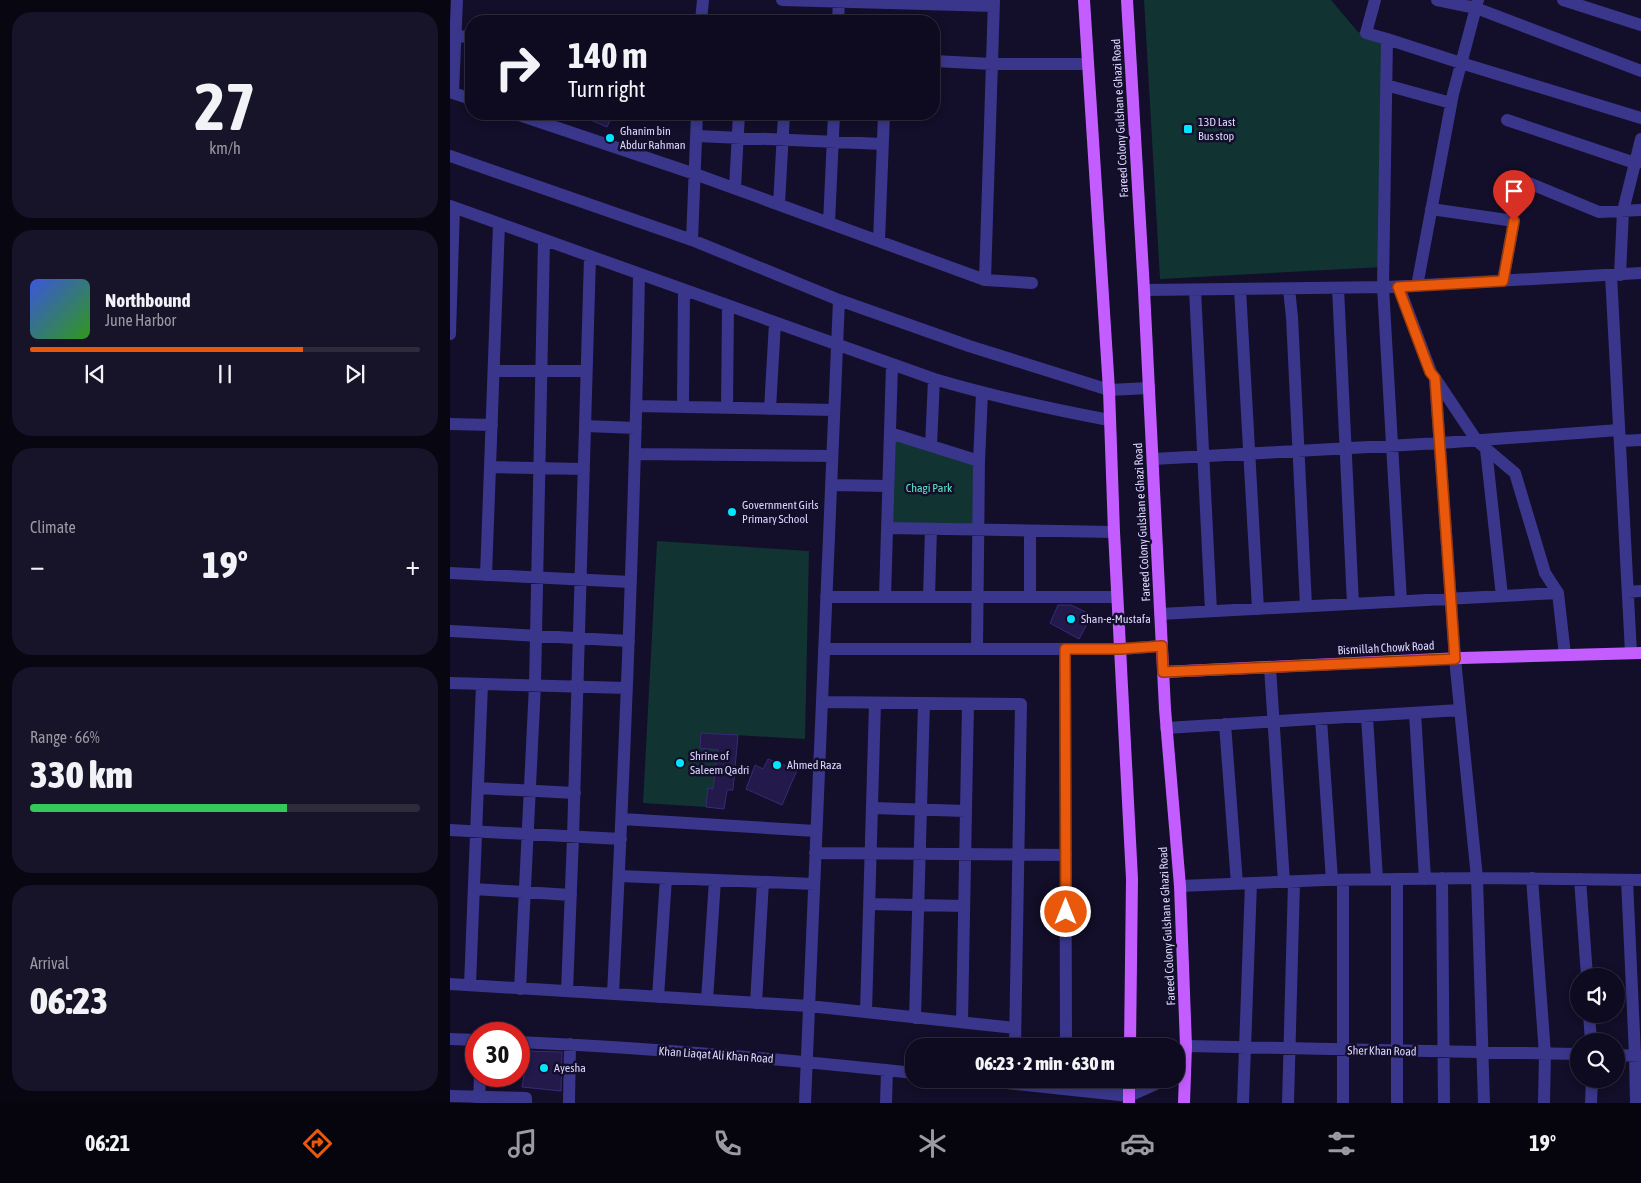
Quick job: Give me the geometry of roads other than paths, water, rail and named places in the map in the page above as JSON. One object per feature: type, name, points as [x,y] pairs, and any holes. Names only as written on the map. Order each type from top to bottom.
[{"type":"main road","points":[[1084,0],[1108,390],[1132,879],[1130,1038]]},
{"type":"main road","name":"Fareed Colony Gulshan e Ghazi Road","points":[[1127,0],[1166,728],[1180,886],[1186,1046],[1184,1103]]},
{"type":"main road","name":"Bismillah Chowk Road","points":[[1163,672],[1636,653]]},
{"type":"street","points":[[457,0],[453,93],[465,97]]},
{"type":"street","points":[[702,15],[703,0]]},
{"type":"street","points":[[782,0],[994,3],[986,280]]},
{"type":"street","points":[[1375,0],[1366,34],[1387,38],[1461,63],[1641,118]]},
{"type":"street","points":[[1437,0],[1477,4],[1641,71]]},
{"type":"street","points":[[1563,0],[1641,25]]},
{"type":"street","points":[[838,15],[839,1]]},
{"type":"street","points":[[1417,286],[1451,103],[1477,4]]},
{"type":"street","points":[[455,37],[465,36]]},
{"type":"street","points":[[1387,38],[1383,287],[1401,601]]},
{"type":"street","points":[[940,61],[992,64],[1088,64]]},
{"type":"street","points":[[1386,85],[1451,103]]},
{"type":"street","points":[[534,120],[735,188],[986,280],[1032,283]]},
{"type":"street","points":[[692,240],[698,120]]},
{"type":"street","points":[[735,188],[739,120]]},
{"type":"street","points":[[779,204],[784,120]]},
{"type":"street","points":[[830,223],[834,120]]},
{"type":"street","points":[[879,241],[884,120]]},
{"type":"street","points":[[1507,120],[1638,163]]},
{"type":"street","points":[[697,136],[883,144]]},
{"type":"street","points":[[1636,653],[1628,592],[1620,436],[1615,275],[1623,211],[1638,163],[1641,139]]},
{"type":"street","points":[[450,156],[692,240],[839,300],[969,346],[1108,390],[1149,388]]},
{"type":"street","points":[[1512,176],[1599,212],[1641,210]]},
{"type":"street","points":[[450,334],[452,207],[934,379],[1041,407],[1109,420]]},
{"type":"street","points":[[1432,209],[1514,221],[1503,281]]},
{"type":"street","points":[[486,575],[500,224]]},
{"type":"street","points":[[520,988],[535,685],[544,240]]},
{"type":"street","points":[[567,991],[575,794],[590,256]]},
{"type":"street","points":[[1144,290],[1398,287],[1641,273]]},
{"type":"street","points":[[613,994],[622,819],[636,454],[639,274]]},
{"type":"street","points":[[1398,287],[1430,372],[1481,445],[1515,473],[1545,573],[1558,593],[1566,655]]},
{"type":"street","points":[[1289,288],[1292,316],[1306,606]]},
{"type":"street","points":[[1338,288],[1353,604]]},
{"type":"street","points":[[1240,289],[1258,609]]},
{"type":"street","points":[[683,407],[684,290]]},
{"type":"street","points":[[1195,290],[1211,611]]},
{"type":"street","points":[[805,1103],[839,300]]},
{"type":"street","points":[[727,408],[728,306]]},
{"type":"street","points":[[770,408],[775,323]]},
{"type":"street","points":[[885,597],[892,365]]},
{"type":"street","points":[[494,371],[586,371]]},
{"type":"street","points":[[1435,378],[1455,659],[1477,878],[1484,1103]]},
{"type":"street","points":[[931,446],[934,379]]},
{"type":"street","points":[[977,649],[979,461],[982,393]]},
{"type":"street","points":[[637,406],[834,410]]},
{"type":"street","points":[[450,424],[492,425]]},
{"type":"street","points":[[585,426],[636,428]]},
{"type":"street","points":[[890,433],[979,461]]},
{"type":"street","points":[[1152,459],[1392,445],[1440,443],[1481,445],[1620,436],[1641,440]]},
{"type":"street","points":[[1481,445],[1502,596]]},
{"type":"street","points":[[636,454],[832,456]]},
{"type":"street","points":[[490,467],[584,469]]},
{"type":"street","points":[[831,484],[888,486]]},
{"type":"street","points":[[887,528],[1114,532]]},
{"type":"street","points":[[929,597],[931,529]]},
{"type":"street","points":[[1030,531],[1030,597]]},
{"type":"street","points":[[450,574],[631,582]]},
{"type":"street","points":[[1628,592],[1641,591]]},
{"type":"street","points":[[1160,614],[1558,593]]},
{"type":"street","points":[[826,598],[1117,597]]},
{"type":"street","points":[[450,631],[629,641]]},
{"type":"street","points":[[824,649],[1120,649],[1162,646]]},
{"type":"street","points":[[1065,649],[1066,1038]]},
{"type":"street","points":[[1270,667],[1273,721],[1289,882],[1290,1049],[1288,1103]]},
{"type":"street","points":[[450,683],[627,688]]},
{"type":"street","points":[[470,986],[482,684]]},
{"type":"street","points":[[822,702],[1021,704],[1015,1038]]},
{"type":"street","points":[[866,1012],[875,703]]},
{"type":"street","points":[[915,1018],[924,703]]},
{"type":"street","points":[[962,1022],[968,704]]},
{"type":"street","points":[[1166,728],[1460,710]]},
{"type":"street","points":[[1415,713],[1425,879]]},
{"type":"street","points":[[1367,716],[1377,880]]},
{"type":"street","points":[[1321,719],[1337,880],[1343,1103]]},
{"type":"street","points":[[1225,724],[1237,884]]},
{"type":"street","points":[[478,788],[575,794]]},
{"type":"street","points":[[872,808],[966,811]]},
{"type":"street","points":[[622,819],[816,831]]},
{"type":"street","points":[[450,830],[621,839]]},
{"type":"street","points":[[815,852],[1066,855]]},
{"type":"street","points":[[619,876],[814,884]]},
{"type":"street","points":[[658,997],[666,878]]},
{"type":"street","points":[[1442,878],[1444,1103]]},
{"type":"street","points":[[1180,886],[1442,878],[1641,880]]},
{"type":"street","points":[[1532,878],[1544,1054],[1544,1103]]},
{"type":"street","points":[[1397,879],[1397,1103]]},
{"type":"street","points":[[1580,879],[1586,968]]},
{"type":"street","points":[[707,1000],[715,880]]},
{"type":"street","points":[[1628,880],[1638,1056],[1636,1103]]},
{"type":"street","points":[[756,1003],[763,882]]},
{"type":"street","points":[[1243,1103],[1251,883]]},
{"type":"street","points":[[474,889],[571,895]]},
{"type":"street","points":[[869,904],[964,906]]},
{"type":"street","points":[[450,984],[809,1006],[1015,1028]]},
{"type":"street","points":[[450,1039],[465,1040]]},
{"type":"street","name":"Khan Liaqat Ali Khan Road","points":[[530,1042],[806,1062],[905,1072]]},
{"type":"street","points":[[569,1103],[570,1044]]},
{"type":"street","name":"Sher Khan Road","points":[[1186,1046],[1570,1054]]},
{"type":"street","points":[[1625,1055],[1638,1056]]},
{"type":"street","points":[[886,1103],[888,1070]]},
{"type":"street","points":[[479,1100],[480,1087]]},
{"type":"street","points":[[1083,1088],[1129,1099],[1150,1088]]},
{"type":"street","points":[[1592,1088],[1592,1103]]},
{"type":"street","points":[[450,1096],[479,1100],[526,1098],[526,1103]]},
{"type":"place","name":"13D Last Bus stop","points":[[1188,129]]},
{"type":"place","name":"Ghanim bin Abdur Rahman","points":[[610,138]]},
{"type":"place","name":"Government Girls Primary School","points":[[732,512]]},
{"type":"place","name":"Shan-e-Mustafa","points":[[1071,619]]},
{"type":"place","name":"Shrine of Saleem Qadri","points":[[680,763]]},
{"type":"place","name":"Ahmed Raza","points":[[777,765]]},
{"type":"place","name":"Ayesha","points":[[544,1068]]},
{"type":"park label","name":"Chagi Park","points":[[929,488]]}]
